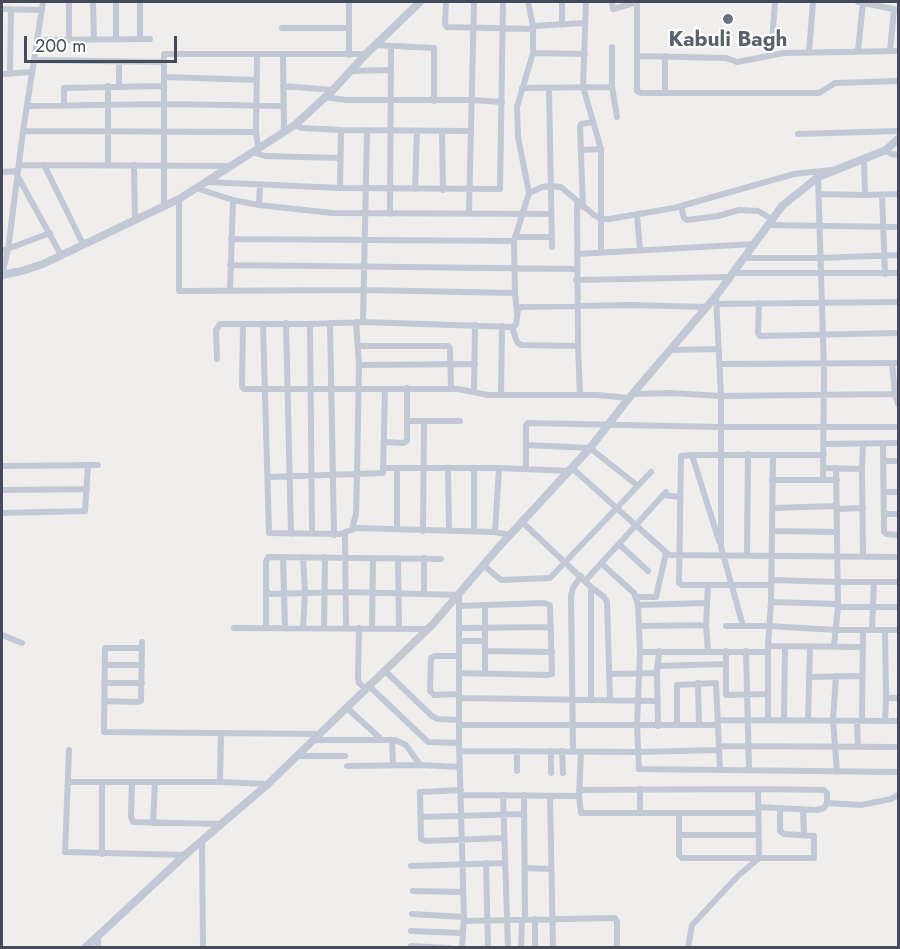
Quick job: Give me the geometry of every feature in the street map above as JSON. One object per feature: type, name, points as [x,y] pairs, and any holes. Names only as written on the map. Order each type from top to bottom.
[{"type":"street","points":[[43,2],[2,275],[22,271],[61,255],[164,207],[295,125],[420,2]]},
{"type":"street","points":[[69,2],[69,40]]},
{"type":"street","points":[[93,2],[94,40]]},
{"type":"street","points":[[116,2],[116,40]]},
{"type":"street","points":[[140,2],[140,39]]},
{"type":"street","points":[[349,2],[349,55]]},
{"type":"street","points":[[446,2],[446,26],[533,28],[585,23]]},
{"type":"street","points":[[469,212],[469,131],[474,2]]},
{"type":"street","points":[[207,182],[340,188],[470,190],[500,188],[503,2]]},
{"type":"street","points":[[217,359],[218,325],[359,322],[512,327],[517,324],[514,293],[514,239],[529,193],[518,137],[517,107],[533,53],[533,28],[528,2]]},
{"type":"street","points":[[562,2],[562,24]]},
{"type":"street","points":[[586,2],[583,87],[601,149],[601,252]]},
{"type":"street","points":[[612,2],[614,9],[634,3],[637,5],[638,92],[819,93],[834,83],[898,81]]},
{"type":"street","points":[[771,55],[775,2]]},
{"type":"street","points":[[809,52],[813,2]]},
{"type":"street","points":[[858,51],[861,2],[896,10],[890,51]]},
{"type":"street","points":[[2,9],[42,10]]},
{"type":"street","points":[[10,74],[11,9]]},
{"type":"street","points":[[282,28],[349,28]]},
{"type":"street","points":[[38,40],[150,39]]},
{"type":"street","points":[[375,45],[434,48],[434,100]]},
{"type":"street","points":[[390,214],[391,47]]},
{"type":"street","points":[[612,47],[612,87],[617,117]]},
{"type":"street","points":[[638,56],[726,57],[737,62],[771,55],[809,52],[898,51]]},
{"type":"street","points":[[164,207],[165,53],[366,54]]},
{"type":"street","points":[[533,53],[585,54]]},
{"type":"street","points":[[255,150],[257,55]]},
{"type":"street","points":[[283,55],[284,131]]},
{"type":"street","points":[[664,56],[665,93]]},
{"type":"street","points":[[34,60],[164,62]]},
{"type":"street","points":[[118,86],[119,61]]},
{"type":"street","points":[[352,71],[391,70]]},
{"type":"street","points":[[2,74],[33,72]]},
{"type":"street","points":[[164,77],[257,80]]},
{"type":"street","points":[[108,86],[108,165]]},
{"type":"street","points":[[64,105],[64,87],[164,86]]},
{"type":"street","points":[[283,86],[333,90]]},
{"type":"street","points":[[522,88],[612,87]]},
{"type":"street","points":[[549,88],[552,247]]},
{"type":"street","points":[[324,97],[346,100],[502,102]]},
{"type":"street","points":[[28,106],[165,104],[284,106]]},
{"type":"street","points":[[583,207],[581,124],[593,122]]},
{"type":"street","points":[[295,125],[302,128],[341,130],[469,131]]},
{"type":"street","points":[[340,188],[341,130]]},
{"type":"street","points":[[352,529],[356,514],[359,322],[364,266],[367,130]]},
{"type":"street","points":[[23,131],[256,132]]},
{"type":"street","points":[[415,189],[417,131]]},
{"type":"street","points":[[442,131],[442,190]]},
{"type":"street","points":[[798,134],[898,131]]},
{"type":"street","points":[[85,948],[184,855],[268,783],[429,628],[590,448],[706,307],[716,300],[730,275],[787,201],[831,170],[886,150],[898,139]]},
{"type":"street","points":[[581,150],[601,149]]},
{"type":"street","points":[[255,150],[265,156],[340,158]]},
{"type":"street","points":[[886,150],[898,154]]},
{"type":"street","points":[[864,159],[865,195]]},
{"type":"street","points":[[44,165],[83,244]]},
{"type":"street","points":[[2,172],[44,165],[231,166]]},
{"type":"street","points":[[134,165],[135,220]]},
{"type":"street","points":[[18,170],[61,255]]},
{"type":"street","points":[[529,193],[551,186],[564,188],[583,207],[602,219],[681,207],[794,174],[831,170]]},
{"type":"street","points":[[819,177],[824,364],[823,479]]},
{"type":"street","points":[[259,205],[260,185]]},
{"type":"street","points":[[196,188],[233,200],[319,212],[551,214]]},
{"type":"street","points":[[819,194],[898,194]]},
{"type":"street","points":[[882,195],[885,273]]},
{"type":"street","points":[[179,199],[179,291],[363,290],[514,293]]},
{"type":"street","points":[[230,291],[233,200]]},
{"type":"street","points":[[577,200],[576,280],[580,395]]},
{"type":"street","points":[[681,207],[684,218],[687,220],[718,216],[739,210],[758,211],[770,222],[819,226],[898,227]]},
{"type":"street","points":[[637,215],[640,250]]},
{"type":"street","points":[[5,251],[50,233]]},
{"type":"street","points":[[231,239],[365,240],[552,237]]},
{"type":"street","points":[[577,254],[754,244]]},
{"type":"street","points":[[744,258],[898,255]]},
{"type":"street","points":[[231,266],[577,269]]},
{"type":"street","points":[[576,280],[898,273]]},
{"type":"street","points":[[716,300],[759,303],[898,302]]},
{"type":"street","points":[[716,300],[721,396],[721,547],[743,626]]},
{"type":"street","points":[[759,303],[759,336],[898,333]]},
{"type":"street","points":[[517,312],[522,307],[706,307]]},
{"type":"street","points":[[286,323],[291,534]]},
{"type":"street","points":[[330,323],[334,535]]},
{"type":"street","points":[[243,324],[242,388],[451,389],[501,395],[631,396],[671,393],[721,396],[824,396],[895,394]]},
{"type":"street","points":[[263,324],[269,533],[334,535],[352,529],[397,529],[495,532],[510,535]]},
{"type":"street","points":[[309,324],[312,534]]},
{"type":"street","points":[[474,392],[475,326]]},
{"type":"street","points":[[501,395],[502,326]]},
{"type":"street","points":[[512,327],[517,342],[521,345],[578,346]]},
{"type":"street","points":[[359,346],[446,346],[450,348],[451,389]]},
{"type":"street","points":[[670,350],[719,349]]},
{"type":"street","points":[[720,364],[895,363],[895,394],[898,404]]},
{"type":"street","points":[[359,365],[475,364]]},
{"type":"street","points":[[384,442],[406,442],[406,388]]},
{"type":"street","points":[[268,477],[383,473],[385,389]]},
{"type":"street","points":[[406,421],[460,421]]},
{"type":"street","points":[[423,531],[424,421]]},
{"type":"street","points":[[526,469],[526,426],[528,423],[720,427],[898,427]]},
{"type":"street","points":[[824,444],[898,443]]},
{"type":"street","points":[[863,444],[863,556]]},
{"type":"street","points":[[883,444],[885,534],[898,535]]},
{"type":"street","points":[[526,445],[590,448],[638,486]]},
{"type":"street","points":[[825,455],[693,454],[681,456],[680,585],[898,582]]},
{"type":"street","points":[[693,454],[721,547]]},
{"type":"street","points":[[747,554],[748,454]]},
{"type":"street","points":[[768,721],[773,455]]},
{"type":"street","points":[[884,461],[898,461]]},
{"type":"street","points":[[2,513],[85,511],[88,465]]},
{"type":"street","points":[[2,466],[98,465]]},
{"type":"street","points":[[384,468],[571,470],[666,553],[680,556],[747,554],[898,558]]},
{"type":"street","points":[[397,468],[397,529]]},
{"type":"street","points":[[448,468],[449,531]]},
{"type":"street","points":[[474,468],[474,532]]},
{"type":"street","points":[[495,532],[499,468]]},
{"type":"street","points":[[824,468],[862,469]]},
{"type":"street","points":[[834,646],[838,605],[836,468]]},
{"type":"street","points":[[483,565],[501,580],[550,578],[651,472]]},
{"type":"street","points":[[772,480],[837,480]]},
{"type":"street","points":[[2,490],[87,489]]},
{"type":"street","points":[[885,492],[898,492]]},
{"type":"street","points":[[573,751],[572,593],[664,494],[680,497]]},
{"type":"street","points":[[709,509],[721,507]]},
{"type":"street","points":[[773,508],[863,508]]},
{"type":"street","points":[[885,514],[898,514]]},
{"type":"street","points":[[522,522],[607,602],[610,700]]},
{"type":"street","points":[[772,531],[837,532]]},
{"type":"street","points":[[345,533],[346,628]]},
{"type":"street","points":[[619,544],[648,571]]},
{"type":"street","points":[[636,597],[656,597],[666,553]]},
{"type":"street","points":[[283,557],[285,628]]},
{"type":"street","points":[[266,628],[266,559],[283,557],[441,559]]},
{"type":"street","points":[[303,557],[305,593],[303,628]]},
{"type":"street","points":[[324,628],[325,557]]},
{"type":"street","points":[[372,628],[373,558]]},
{"type":"street","points":[[398,558],[399,628]]},
{"type":"street","points":[[424,558],[424,594]]},
{"type":"street","points":[[601,563],[636,597],[638,605],[640,626],[637,700],[638,768],[641,770],[898,772]]},
{"type":"street","points":[[872,630],[874,582]]},
{"type":"street","points":[[708,585],[706,625],[708,651]]},
{"type":"street","points":[[591,587],[591,700]]},
{"type":"street","points":[[266,592],[270,594],[347,592],[459,595]]},
{"type":"street","points":[[459,595],[459,751],[464,919],[462,948]]},
{"type":"street","points":[[771,602],[898,607]]},
{"type":"street","points":[[638,605],[707,603]]},
{"type":"street","points":[[459,606],[548,604],[551,608],[552,674],[459,673]]},
{"type":"street","points":[[485,605],[485,674]]},
{"type":"street","points":[[640,626],[706,625]]},
{"type":"street","points":[[459,628],[551,627]]},
{"type":"street","points":[[726,627],[898,630]]},
{"type":"street","points":[[234,628],[429,628]]},
{"type":"street","points":[[359,628],[359,683],[428,742],[459,743]]},
{"type":"street","points":[[858,747],[862,630]]},
{"type":"street","points":[[885,630],[885,721]]},
{"type":"street","points":[[2,635],[22,643]]},
{"type":"street","points":[[459,641],[485,641]]},
{"type":"street","points":[[104,701],[139,702],[142,683],[142,645],[105,648],[103,730],[107,733],[392,740],[406,745],[420,765]]},
{"type":"street","points":[[640,652],[746,651],[785,646],[862,647]]},
{"type":"street","points":[[784,721],[785,646]]},
{"type":"street","points":[[808,720],[810,646]]},
{"type":"street","points":[[485,651],[552,652]]},
{"type":"street","points":[[658,726],[659,651]]},
{"type":"street","points":[[726,651],[726,695]]},
{"type":"street","points":[[746,651],[749,770]]},
{"type":"street","points":[[459,656],[430,658],[430,691],[434,694],[573,701],[658,700]]},
{"type":"street","points":[[609,674],[726,664]]},
{"type":"street","points":[[105,665],[142,665]]},
{"type":"street","points":[[384,670],[432,716],[459,722],[573,727],[699,725],[747,721],[898,721]]},
{"type":"street","points":[[836,676],[834,747],[837,772]]},
{"type":"street","points":[[810,677],[862,676]]},
{"type":"street","points":[[104,683],[142,683]]},
{"type":"street","points":[[698,683],[699,725]]},
{"type":"street","points":[[677,725],[677,685],[716,683],[720,770]]},
{"type":"street","points":[[718,695],[768,694]]},
{"type":"street","points":[[886,698],[898,698]]},
{"type":"street","points":[[346,706],[382,739]]},
{"type":"street","points":[[220,782],[221,734]]},
{"type":"street","points":[[392,740],[393,765]]},
{"type":"street","points":[[459,751],[638,752],[747,747],[898,747]]},
{"type":"street","points":[[69,750],[65,852],[184,855]]},
{"type":"street","points":[[517,751],[517,771]]},
{"type":"street","points":[[551,751],[551,773]]},
{"type":"street","points":[[562,751],[563,773]]},
{"type":"street","points":[[504,838],[421,839],[421,791],[550,796],[579,793],[640,789],[826,791],[827,803],[821,810],[780,808],[679,813],[581,813],[579,793],[581,752]]},
{"type":"street","points":[[296,756],[345,756]]},
{"type":"street","points":[[347,766],[460,766]]},
{"type":"street","points":[[68,782],[268,783]]},
{"type":"street","points":[[102,782],[102,854]]},
{"type":"street","points":[[132,782],[131,819],[136,822],[221,824]]},
{"type":"street","points":[[153,823],[155,782]]},
{"type":"street","points":[[640,789],[640,813]]},
{"type":"street","points":[[758,789],[759,858]]},
{"type":"street","points":[[503,795],[507,948]]},
{"type":"street","points":[[521,948],[525,868],[524,795]]},
{"type":"street","points":[[827,803],[861,805],[891,799],[898,795]]},
{"type":"street","points":[[550,796],[553,948]]},
{"type":"street","points":[[679,813],[679,855],[682,858],[814,858],[815,837],[784,834],[780,831],[780,808]]},
{"type":"street","points":[[803,809],[804,835]]},
{"type":"street","points":[[421,817],[461,814],[524,814]]},
{"type":"street","points":[[680,835],[757,836]]},
{"type":"street","points":[[202,841],[203,948]]},
{"type":"street","points":[[688,948],[692,925],[738,876],[759,858]]},
{"type":"street","points":[[486,863],[488,948]]},
{"type":"street","points":[[411,866],[505,863]]},
{"type":"street","points":[[525,868],[551,869]]},
{"type":"street","points":[[413,891],[463,892]]},
{"type":"street","points":[[412,914],[488,920],[615,918],[617,948]]},
{"type":"street","points":[[535,919],[535,948]]},
{"type":"street","points":[[411,931],[462,933]]},
{"type":"street","points":[[98,935],[98,948]]},
{"type":"street","points":[[411,946],[449,948]]},
{"type":"place","name":"Kabuli Bagh","points":[[728,19]]}]
